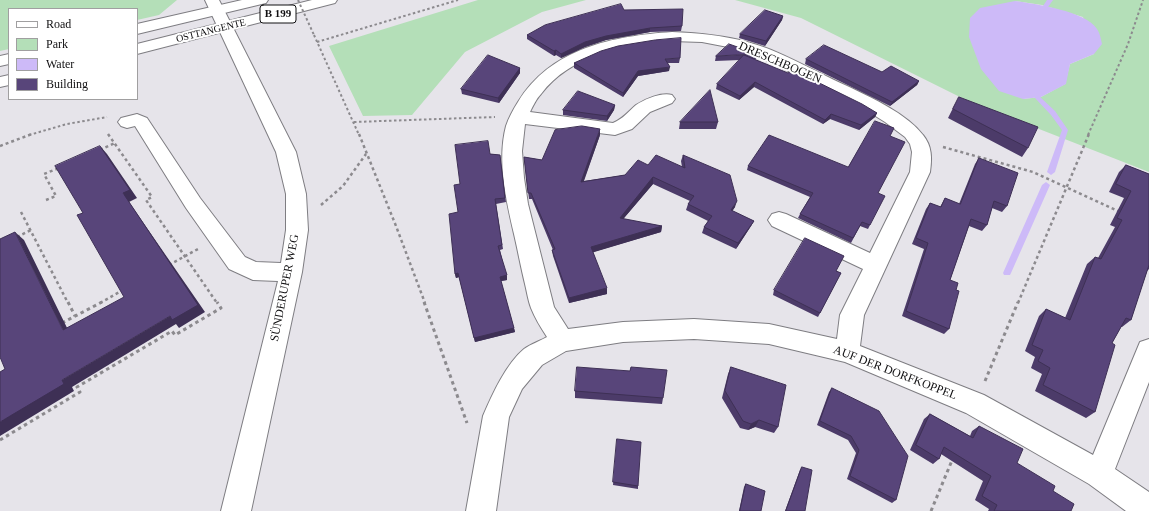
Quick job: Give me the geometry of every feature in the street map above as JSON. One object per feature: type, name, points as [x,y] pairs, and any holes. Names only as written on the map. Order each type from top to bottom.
[{"type":"street","name":"OSTTANGENTE","points":[[138,29],[215,5],[261,0]]},
{"type":"street","name":"OSTTANGENTE","points":[[138,49],[330,0]]},
{"type":"street","name":"SÜNDERUPER WEG","points":[[215,5],[286,152],[296,194],[297,212],[297,230],[291,272],[236,511]]},
{"type":"street","name":"DRESCHBOGEN","points":[[562,341],[542,306],[514,186],[513,140],[518,117],[535,86],[553,71],[574,59],[607,45],[636,38],[672,35],[698,36],[729,42],[750,48],[785,62],[853,96],[902,125],[917,140]]},
{"type":"street","points":[[518,117],[615,129],[626,125],[644,108],[666,99]]},
{"type":"street","points":[[127,122],[137,120],[141,122],[218,238],[237,263],[253,271],[291,272]]},
{"type":"street","points":[[847,352],[852,315],[920,172],[922,153],[917,140]]},
{"type":"street","points":[[778,220],[875,265]]},
{"type":"street","name":"AUF DER DORFKOPPEL","points":[[481,511],[496,416],[513,381],[533,357],[562,341],[623,332],[694,329],[769,334],[847,352],[975,404],[1099,474],[1149,510]]},
{"type":"street","points":[[1099,474],[1149,350]]},
{"type":"path","points":[[298,0],[354,122],[409,260],[467,425]]},
{"type":"path","points":[[317,42],[458,0]]},
{"type":"path","points":[[975,404],[1066,186],[1128,44],[1143,0]]},
{"type":"path","points":[[0,146],[11,141],[72,123],[107,116],[127,122]]},
{"type":"path","points":[[354,122],[518,117]]},
{"type":"path","points":[[0,440],[80,392],[77,387],[172,331],[175,335],[221,308],[184,257],[146,200],[152,198],[106,131]]},
{"type":"path","points":[[917,140],[1033,172],[1121,212]]},
{"type":"path","points":[[94,153],[115,143]]},
{"type":"path","points":[[297,212],[316,207],[334,194],[343,186],[366,153]]},
{"type":"path","points":[[46,200],[56,196],[44,174],[66,165]]},
{"type":"path","points":[[21,212],[75,316]]},
{"type":"path","points":[[12,239],[31,230]]},
{"type":"path","points":[[164,268],[218,238]]},
{"type":"path","points":[[55,327],[130,286]]},
{"type":"path","points":[[931,511],[954,455]]},
{"type":"green space","points":[[0,0],[177,0],[159,15],[138,20],[138,8],[8,8],[8,49],[0,51]]},
{"type":"green space","points":[[478,0],[586,0],[542,12],[465,52],[412,115],[363,116],[329,46]]},
{"type":"green space","points":[[735,0],[1149,0],[1149,172],[970,102],[801,18]],"holes":[[[1015,1],[1042,5],[1083,17],[1094,54],[1070,64],[1065,84],[1041,97],[1023,99]]]},
{"type":"water","points":[[1015,1],[1059,9],[1082,17],[1091,23],[1099,32],[1102,44],[1094,54],[1070,64],[1066,84],[1041,97],[1023,99],[999,91],[981,69],[969,37],[970,18],[980,8]]},
{"type":"building","points":[[621,4],[624,10],[683,9],[682,26],[650,28],[606,36],[585,42],[561,54],[527,35],[545,25]]},
{"type":"building","points":[[765,10],[783,16],[766,41],[740,34]]},
{"type":"building","points":[[681,38],[680,58],[665,59],[670,67],[638,71],[623,93],[574,63],[601,51],[618,46],[655,40]]},
{"type":"building","points":[[729,44],[757,54],[716,56]]},
{"type":"building","points":[[824,45],[882,72],[891,66],[919,81],[892,102],[806,59]]},
{"type":"building","points":[[488,55],[520,68],[498,98],[461,89]]},
{"type":"building","points":[[744,55],[788,73],[793,70],[877,113],[861,125],[831,114],[825,120],[755,82],[740,96],[717,84]]},
{"type":"building","points":[[710,90],[718,122],[680,122]]},
{"type":"building","points":[[578,91],[615,105],[607,116],[563,110]]},
{"type":"building","points":[[959,97],[1038,127],[1028,148],[953,109]]},
{"type":"building","points":[[875,121],[894,128],[890,136],[905,142],[878,193],[885,196],[870,225],[862,222],[853,238],[800,214],[813,193],[748,166],[769,135],[848,167]]},
{"type":"building","points":[[582,126],[600,129],[581,182],[625,175],[638,160],[648,165],[656,155],[685,168],[683,155],[730,175],[737,201],[731,210],[754,221],[738,243],[704,227],[712,216],[688,204],[694,196],[653,177],[620,218],[662,226],[591,247],[607,288],[569,298],[552,250],[555,249],[531,193],[528,193],[524,157],[542,160],[555,130]]},
{"type":"building","points":[[488,141],[490,154],[500,155],[505,198],[495,199],[502,245],[498,246],[507,275],[500,277],[514,328],[474,338],[458,273],[455,274],[449,214],[458,212],[454,185],[460,184],[455,145]]},
{"type":"building","points":[[100,146],[130,190],[123,193],[198,305],[172,320],[170,316],[62,380],[64,384],[0,422],[0,372],[5,369],[0,357],[0,239],[15,232],[63,330],[124,297],[77,215],[83,213],[55,166]]},
{"type":"building","points":[[979,158],[1018,173],[1007,206],[994,201],[987,225],[971,219],[950,280],[958,283],[956,290],[959,291],[949,329],[906,311],[928,243],[916,238],[930,203],[941,207],[945,198],[960,204]]},
{"type":"building","points":[[1126,165],[1149,174],[1149,265],[1131,320],[1126,318],[1112,343],[1115,345],[1095,412],[1043,385],[1050,368],[1038,361],[1043,350],[1032,345],[1046,309],[1070,320],[1095,257],[1101,259],[1122,220],[1117,218],[1131,191],[1116,184]]},
{"type":"building","points":[[805,238],[844,256],[836,271],[841,273],[820,313],[774,290]]},
{"type":"building","points":[[577,367],[630,371],[631,367],[667,370],[663,398],[575,391]]},
{"type":"building","points":[[731,367],[786,385],[778,427],[759,420],[751,424],[743,421],[725,391]]},
{"type":"building","points":[[832,388],[879,411],[908,456],[896,500],[850,476],[859,450],[851,436],[820,421]]},
{"type":"building","points":[[930,414],[973,438],[979,426],[1023,449],[1017,463],[1055,486],[1053,491],[1074,504],[1071,511],[994,511],[997,505],[982,496],[991,476],[944,447],[939,459],[916,445]]},
{"type":"building","points":[[617,439],[641,442],[638,486],[613,482]]},
{"type":"building","points":[[802,467],[812,470],[805,511],[786,511]]},
{"type":"building","points":[[746,484],[765,491],[761,511],[740,511]]},
{"type":"waterway","points":[[1046,6],[1050,0]]},
{"type":"waterway","points":[[1037,97],[1053,113],[1065,130],[1051,172]]},
{"type":"waterway","points":[[1007,273],[1046,185]]}]
